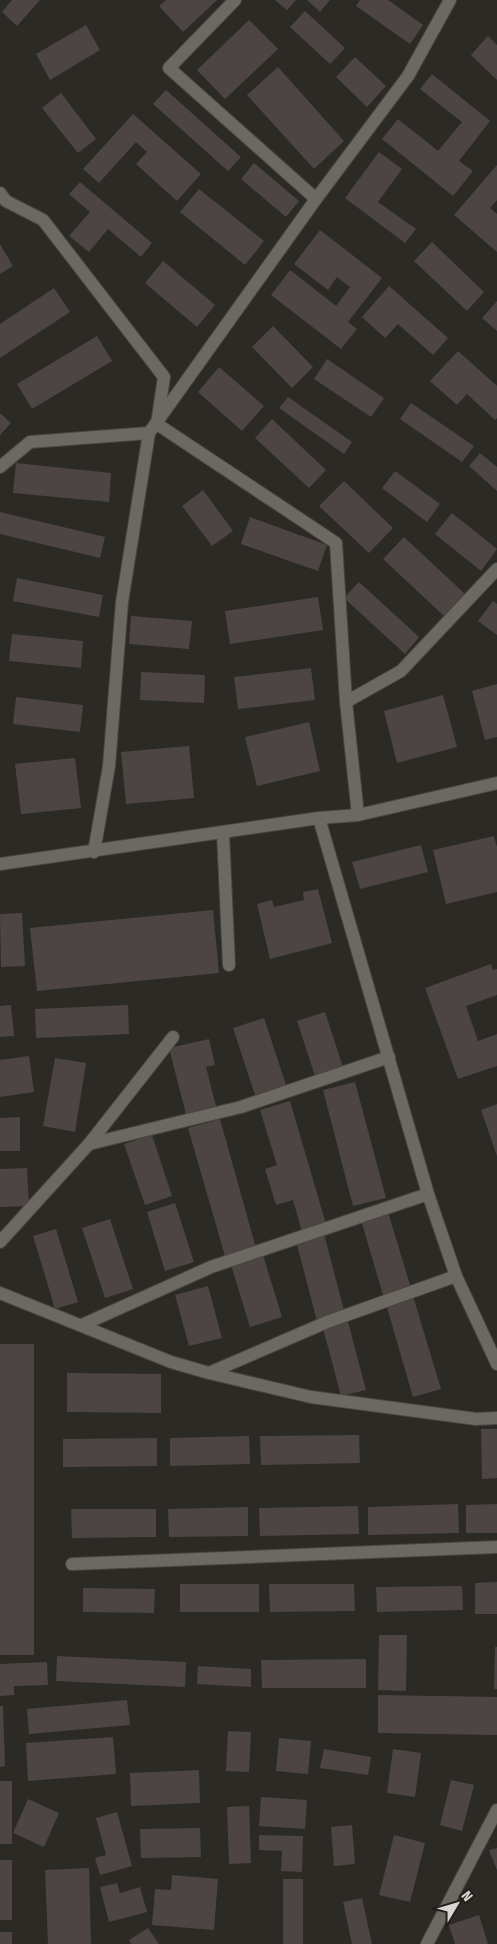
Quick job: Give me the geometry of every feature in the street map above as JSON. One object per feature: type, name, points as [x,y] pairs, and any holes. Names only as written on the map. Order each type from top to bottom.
[{"type":"street","points":[[235,0],[169,68],[316,199]]},
{"type":"street","points":[[153,428],[316,199],[408,76],[450,0]]},
{"type":"street","points":[[0,193],[6,201],[43,220],[164,377],[122,602],[109,766],[94,852]]},
{"type":"street","points":[[0,467],[30,442],[153,428],[336,543],[346,702],[358,815]]},
{"type":"street","points":[[346,702],[401,671],[497,569]]},
{"type":"street","points":[[0,864],[94,852],[319,818],[358,815],[497,783]]},
{"type":"street","points":[[319,818],[428,1194],[456,1276],[497,1364]]},
{"type":"street","points":[[223,833],[228,965]]},
{"type":"street","points":[[0,1242],[89,1144],[173,1037]]},
{"type":"street","points":[[89,1144],[241,1107],[389,1057]]},
{"type":"street","points":[[82,1325],[211,1267],[428,1194]]},
{"type":"street","points":[[209,1373],[326,1322],[456,1276]]},
{"type":"street","points":[[0,1293],[171,1362],[209,1373],[311,1397],[476,1419],[497,1418]]},
{"type":"street","points":[[72,1564],[497,1547]]},
{"type":"street","points":[[428,1944],[497,1810]]},
{"type":"building","points":[[12,0],[40,0],[17,26],[2,12]]},
{"type":"building","points":[[166,0],[217,0],[183,32],[159,6]]},
{"type":"building","points":[[275,0],[296,0],[287,10]]},
{"type":"building","points":[[307,0],[330,0],[320,12]]},
{"type":"building","points":[[360,0],[388,0],[423,25],[410,44],[356,6]]},
{"type":"building","points":[[305,11],[345,48],[330,64],[290,27]]},
{"type":"building","points":[[249,20],[278,49],[225,99],[197,70]]},
{"type":"building","points":[[86,25],[100,50],[50,80],[36,54]]},
{"type":"building","points":[[488,36],[497,45],[497,80],[471,55]]},
{"type":"building","points":[[355,57],[386,86],[367,107],[336,77]]},
{"type":"building","points":[[278,67],[344,141],[314,169],[247,95]]},
{"type":"building","points":[[432,74],[490,121],[459,161],[473,171],[453,196],[382,139],[398,119],[438,151],[462,122],[420,89]]},
{"type":"building","points":[[166,90],[241,157],[228,171],[153,104]]},
{"type":"building","points":[[61,93],[96,139],[78,153],[42,108]]},
{"type":"building","points":[[133,114],[201,174],[177,201],[136,164],[147,152],[136,142],[99,183],[83,169]]},
{"type":"building","points":[[379,152],[402,169],[378,202],[416,229],[405,243],[345,198]]},
{"type":"building","points":[[254,163],[299,201],[286,217],[241,179]]},
{"type":"building","points":[[497,165],[497,200],[490,208],[497,214],[497,252],[454,215]]},
{"type":"building","points":[[80,182],[152,243],[141,257],[108,229],[89,252],[69,236],[90,212],[69,194]]},
{"type":"building","points":[[199,189],[264,241],[245,265],[180,212]]},
{"type":"building","points":[[320,230],[382,278],[348,322],[357,329],[341,349],[271,295],[290,270],[336,306],[350,287],[337,277],[328,290],[294,264]]},
{"type":"building","points":[[432,242],[484,292],[467,311],[414,261]]},
{"type":"building","points":[[0,244],[13,266],[0,274]]},
{"type":"building","points":[[163,261],[215,305],[197,327],[145,283]]},
{"type":"building","points":[[389,286],[448,338],[433,355],[398,324],[385,338],[362,317]]},
{"type":"building","points":[[54,288],[70,312],[0,358],[0,324]]},
{"type":"building","points":[[497,301],[497,331],[482,318]]},
{"type":"building","points":[[273,326],[313,367],[292,388],[252,347]]},
{"type":"building","points":[[97,336],[112,361],[32,409],[17,384]]},
{"type":"building","points":[[458,351],[497,386],[497,418],[495,420],[467,394],[457,405],[430,381]]},
{"type":"building","points":[[327,359],[384,398],[371,417],[314,379]]},
{"type":"building","points":[[219,367],[264,406],[242,431],[198,392]]},
{"type":"building","points":[[288,397],[352,442],[344,454],[279,408]]},
{"type":"building","points":[[411,403],[474,446],[462,462],[400,419]]},
{"type":"building","points":[[0,413],[11,423],[0,435]]},
{"type":"building","points":[[272,419],[326,470],[309,488],[255,438]]},
{"type":"building","points":[[480,453],[497,467],[497,491],[469,466]]},
{"type":"building","points":[[16,463],[111,473],[109,502],[13,493]]},
{"type":"building","points":[[395,471],[440,504],[427,522],[382,488]]},
{"type":"building","points":[[344,481],[393,528],[369,553],[319,506]]},
{"type":"building","points":[[203,490],[233,531],[212,546],[182,506]]},
{"type":"building","points":[[0,512],[105,537],[100,558],[0,534]]},
{"type":"building","points":[[452,513],[497,549],[481,571],[435,534]]},
{"type":"building","points":[[250,517],[327,545],[318,571],[241,544]]},
{"type":"building","points":[[404,537],[465,594],[444,616],[383,559]]},
{"type":"building","points":[[17,578],[103,595],[99,617],[13,601]]},
{"type":"building","points":[[359,582],[419,637],[405,654],[344,598]]},
{"type":"building","points":[[318,597],[323,630],[230,644],[225,611]]},
{"type":"building","points":[[493,601],[497,604],[497,635],[478,621]]},
{"type":"building","points":[[131,616],[192,621],[189,649],[129,644]]},
{"type":"building","points":[[12,634],[83,641],[81,668],[9,661]]},
{"type":"building","points":[[311,668],[315,700],[238,709],[234,677]]},
{"type":"building","points":[[141,672],[205,675],[204,703],[140,700]]},
{"type":"building","points":[[497,684],[497,737],[485,740],[472,691]]},
{"type":"building","points":[[443,695],[457,747],[397,763],[384,711]]},
{"type":"building","points":[[16,697],[83,705],[80,732],[13,724]]},
{"type":"building","points":[[309,722],[320,771],[257,786],[245,737]]},
{"type":"building","points":[[189,746],[194,798],[126,804],[121,752]]},
{"type":"building","points":[[75,758],[81,808],[21,814],[15,764]]},
{"type":"building","points":[[494,836],[497,847],[497,892],[446,904],[433,850]]},
{"type":"building","points":[[421,845],[428,872],[360,889],[352,862]]},
{"type":"building","points":[[318,889],[332,943],[270,959],[257,904],[272,900],[274,907],[304,900],[303,892]]},
{"type":"building","points":[[213,910],[219,973],[37,991],[30,928]]},
{"type":"building","points":[[22,913],[25,966],[1,967],[0,914]]},
{"type":"building","points":[[491,964],[493,970],[497,969],[497,995],[466,1006],[478,1041],[497,1034],[497,1066],[458,1079],[425,988]]},
{"type":"building","points":[[11,1005],[14,1036],[0,1037],[0,1006]]},
{"type":"building","points":[[128,1005],[129,1034],[36,1038],[35,1009]]},
{"type":"building","points":[[325,1012],[343,1067],[315,1076],[297,1021]]},
{"type":"building","points":[[264,1018],[287,1088],[256,1098],[233,1028]]},
{"type":"building","points":[[209,1039],[215,1065],[206,1067],[217,1110],[187,1118],[169,1048]]},
{"type":"building","points":[[29,1056],[34,1092],[0,1097],[0,1060]]},
{"type":"building","points":[[55,1058],[86,1063],[75,1132],[43,1126]]},
{"type":"building","points":[[355,1082],[386,1198],[353,1206],[323,1090]]},
{"type":"building","points":[[290,1101],[326,1224],[302,1232],[293,1200],[276,1205],[265,1169],[277,1165],[260,1110]]},
{"type":"building","points":[[497,1104],[497,1156],[481,1110]]},
{"type":"building","points":[[20,1117],[20,1151],[0,1151],[0,1118]]},
{"type":"building","points":[[220,1119],[256,1248],[225,1256],[188,1128]]},
{"type":"building","points":[[152,1135],[172,1196],[145,1205],[124,1144]]},
{"type":"building","points":[[27,1168],[29,1206],[0,1207],[0,1169]]},
{"type":"building","points":[[175,1203],[194,1262],[165,1271],[147,1212]]},
{"type":"building","points":[[388,1212],[411,1288],[383,1295],[361,1220]]},
{"type":"building","points":[[110,1219],[133,1289],[105,1298],[82,1228]]},
{"type":"building","points":[[56,1229],[78,1302],[55,1309],[33,1236]]},
{"type":"building","points":[[324,1234],[345,1314],[317,1321],[296,1241]]},
{"type":"building","points":[[263,1255],[282,1317],[250,1327],[231,1265]]},
{"type":"building","points":[[208,1286],[222,1338],[189,1346],[175,1295]]},
{"type":"building","points":[[413,1296],[441,1389],[413,1397],[386,1304]]},
{"type":"building","points":[[348,1322],[366,1390],[341,1396],[323,1328]]},
{"type":"building","points":[[0,1344],[34,1344],[34,1655],[0,1655]]},
{"type":"building","points":[[67,1373],[161,1374],[161,1413],[67,1412]]},
{"type":"building","points":[[481,1429],[497,1429],[497,1478],[482,1479]]},
{"type":"building","points":[[359,1435],[360,1463],[261,1465],[260,1436]]},
{"type":"building","points":[[249,1436],[250,1464],[170,1466],[170,1438]]},
{"type":"building","points":[[157,1438],[157,1466],[63,1467],[63,1439]]},
{"type":"building","points":[[458,1504],[459,1533],[368,1535],[368,1507]]},
{"type":"building","points":[[497,1504],[497,1533],[466,1533],[466,1505]]},
{"type":"building","points":[[358,1506],[359,1534],[260,1536],[259,1508]]},
{"type":"building","points":[[248,1507],[248,1536],[169,1537],[168,1509]]},
{"type":"building","points":[[71,1509],[156,1509],[156,1537],[72,1538]]},
{"type":"building","points":[[497,1582],[497,1614],[475,1614],[475,1583]]},
{"type":"building","points":[[180,1584],[259,1584],[259,1612],[180,1612]]},
{"type":"building","points":[[269,1584],[354,1584],[355,1611],[270,1612]]},
{"type":"building","points":[[462,1586],[463,1610],[377,1612],[376,1587]]},
{"type":"building","points":[[83,1588],[155,1589],[154,1613],[83,1612]]},
{"type":"building","points":[[379,1635],[407,1635],[406,1691],[378,1690]]},
{"type":"building","points":[[495,1647],[497,1647],[497,1689],[494,1689]]},
{"type":"building","points":[[57,1656],[186,1662],[185,1687],[56,1681]]},
{"type":"building","points":[[366,1659],[366,1688],[262,1688],[261,1660]]},
{"type":"building","points":[[47,1662],[48,1685],[14,1686],[14,1695],[0,1696],[0,1664]]},
{"type":"building","points":[[198,1666],[251,1669],[251,1687],[197,1684]]},
{"type":"building","points":[[378,1695],[497,1697],[497,1735],[378,1733]]},
{"type":"building","points":[[127,1700],[130,1725],[29,1734],[27,1709]]},
{"type":"building","points":[[0,1706],[3,1706],[5,1766],[0,1767]]},
{"type":"building","points":[[228,1731],[251,1732],[249,1772],[226,1771]]},
{"type":"building","points":[[113,1737],[116,1774],[28,1781],[26,1743]]},
{"type":"building","points":[[279,1738],[311,1741],[308,1774],[276,1771]]},
{"type":"building","points":[[324,1749],[371,1757],[368,1775],[320,1768]]},
{"type":"building","points":[[393,1749],[421,1753],[415,1797],[387,1793]]},
{"type":"building","points":[[199,1770],[200,1803],[131,1806],[130,1773]]},
{"type":"building","points":[[451,1780],[474,1785],[462,1831],[440,1825]]},
{"type":"building","points":[[0,1781],[12,1781],[12,1844],[0,1844]]},
{"type":"building","points":[[261,1797],[307,1800],[305,1829],[259,1826]]},
{"type":"building","points":[[28,1799],[59,1813],[44,1847],[13,1833]]},
{"type":"building","points":[[249,1806],[251,1863],[229,1864],[227,1807]]},
{"type":"building","points":[[117,1812],[132,1866],[100,1875],[95,1858],[106,1855],[96,1818]]},
{"type":"building","points":[[352,1825],[355,1864],[334,1866],[331,1827]]},
{"type":"building","points":[[200,1828],[201,1857],[141,1858],[140,1829]]},
{"type":"building","points":[[259,1835],[303,1836],[302,1872],[281,1871],[282,1851],[259,1850]]},
{"type":"building","points":[[394,1835],[425,1843],[410,1902],[379,1895]]},
{"type":"building","points":[[497,1848],[497,1870],[489,1850]]},
{"type":"building","points":[[0,1860],[12,1860],[12,1920],[0,1920]]},
{"type":"building","points":[[89,1868],[91,1944],[48,1944],[45,1870]]},
{"type":"building","points":[[172,1875],[218,1879],[214,1930],[152,1925],[155,1889],[171,1890]]},
{"type":"building","points":[[283,1879],[303,1879],[303,1944],[283,1944]]},
{"type":"building","points":[[117,1883],[120,1893],[140,1887],[147,1912],[109,1922],[100,1887]]},
{"type":"building","points":[[362,1898],[372,1944],[352,1944],[343,1902]]},
{"type":"building","points":[[479,1915],[488,1944],[455,1944],[449,1925]]},
{"type":"building","points":[[148,1928],[159,1944],[131,1944],[129,1940]]},
{"type":"building","points":[[0,1932],[12,1932],[12,1944],[0,1944]]}]
